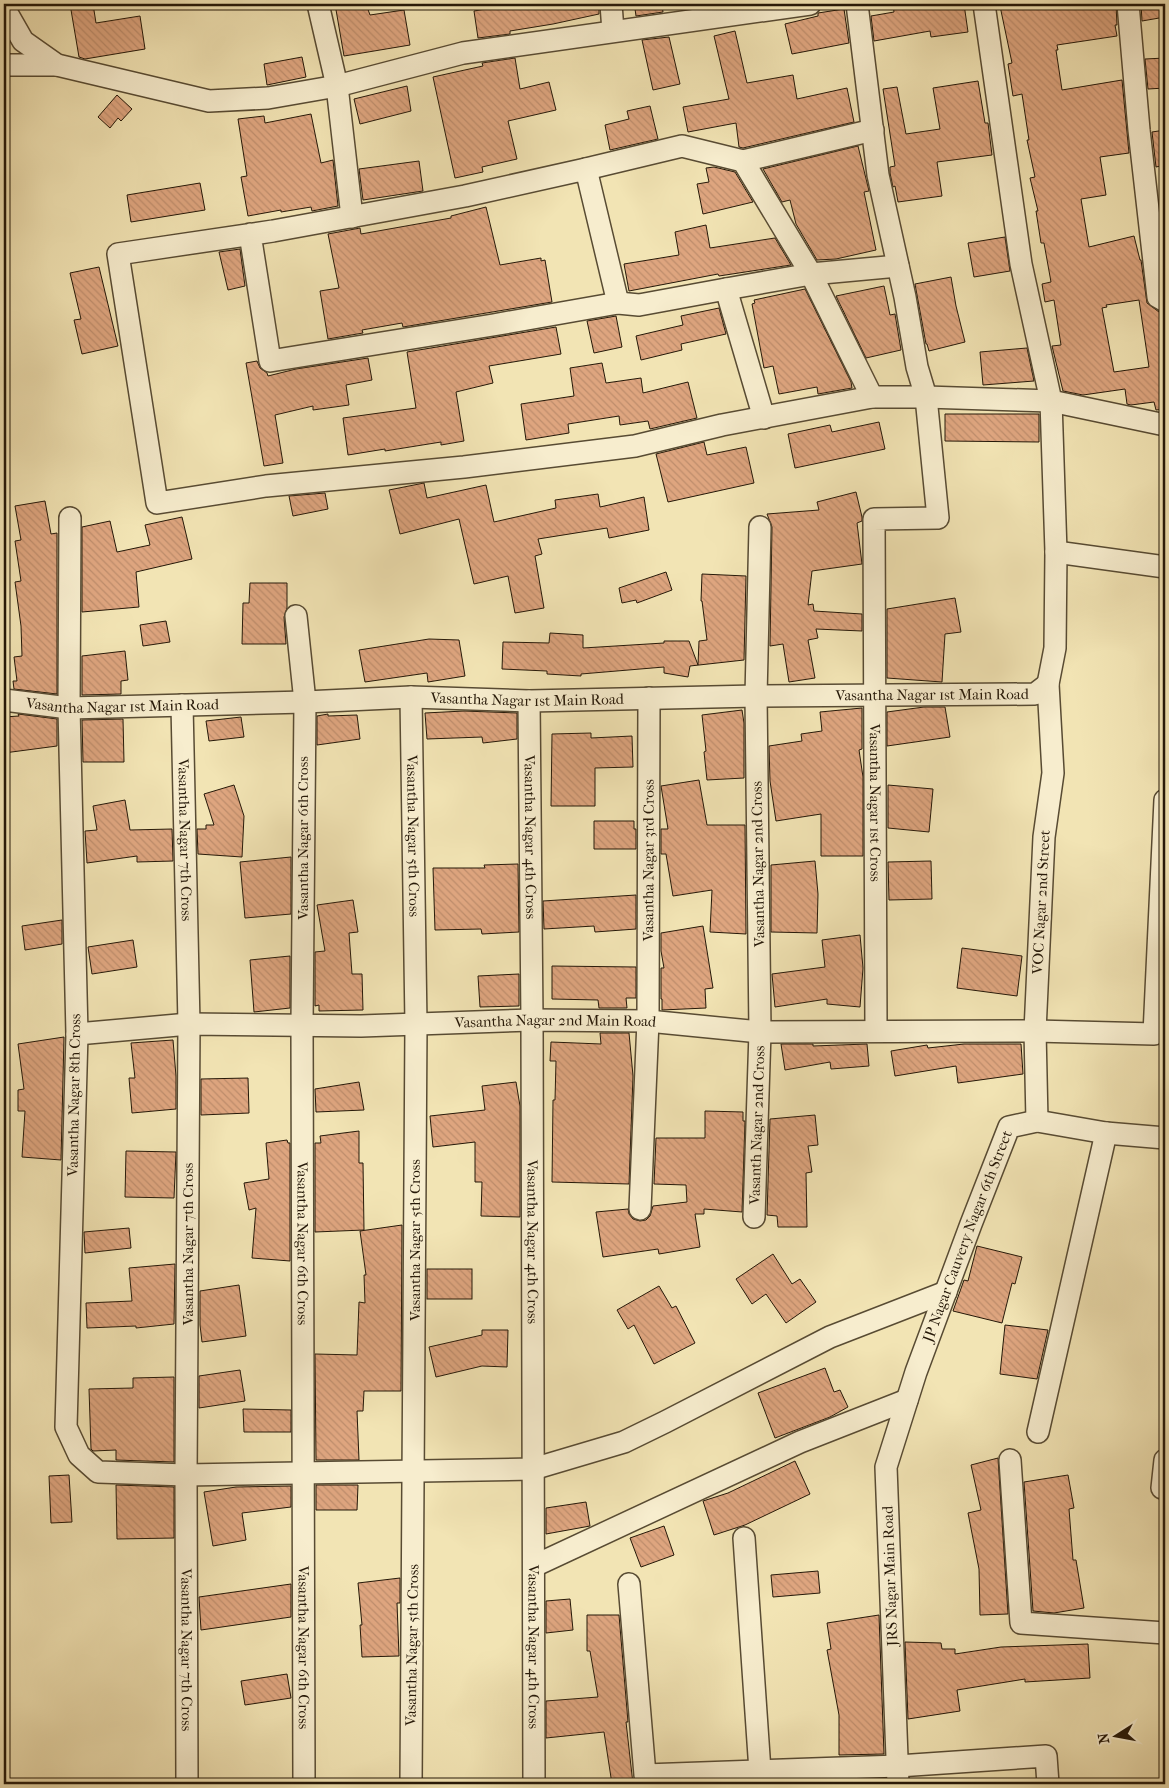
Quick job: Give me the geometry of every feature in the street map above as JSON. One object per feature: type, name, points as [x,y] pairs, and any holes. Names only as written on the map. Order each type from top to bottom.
[{"type":"street","points":[[6,4],[7,13],[23,41],[58,65]]},
{"type":"street","points":[[318,4],[337,86],[352,217]]},
{"type":"street","points":[[611,4],[613,31]]},
{"type":"street","points":[[4,65],[58,65],[209,101],[268,98],[337,86],[463,54],[784,6],[810,4]]},
{"type":"street","points":[[857,4],[878,174],[917,367],[926,397]]},
{"type":"street","name":"VOC Nagar 2nd Street","points":[[984,4],[1021,264],[1051,401],[1056,552],[1055,648],[1048,684],[1053,773],[1044,837],[1035,1031],[1037,1121]]},
{"type":"street","points":[[1128,4],[1139,130],[1158,297],[1165,301]]},
{"type":"street","points":[[873,130],[743,160],[682,146],[465,196],[352,217],[118,254],[156,503],[266,486],[464,467],[635,446],[722,425],[872,397],[1051,401],[1165,425]]},
{"type":"street","points":[[743,160],[811,274],[872,397]]},
{"type":"street","points":[[586,169],[618,303]]},
{"type":"street","points":[[250,234],[270,361],[618,303],[639,305],[811,274],[898,266]]},
{"type":"street","points":[[726,289],[764,418]]},
{"type":"street","name":"Vasantha Nagar 1st Cross","points":[[876,1031],[874,519],[938,518],[926,397]]},
{"type":"street","name":"Vasantha Nagar 8th Cross","points":[[70,518],[69,708],[76,1034],[66,1426],[79,1455],[98,1472],[186,1474]]},
{"type":"street","name":"Vasantha Nagar 2nd Cross","points":[[760,527],[756,696],[760,1032]]},
{"type":"street","points":[[1056,552],[1165,567]]},
{"type":"street","name":"Vasantha Nagar 6th Cross","points":[[296,616],[305,702],[302,1024],[304,1784]]},
{"type":"street","name":"Vasantha Nagar 1st Main Road","points":[[4,700],[69,708],[305,702],[411,697],[529,701],[756,696],[1035,694],[1048,684]]},
{"type":"street","name":"Vasantha Nagar 5th Cross","points":[[411,697],[416,1024],[411,1784]]},
{"type":"street","name":"Vasantha Nagar 3rd Cross","points":[[640,1209],[648,1021],[649,698]]},
{"type":"street","name":"Vasantha Nagar 4th Cross","points":[[529,701],[532,1020],[534,1784]]},
{"type":"street","name":"Vasantha Nagar 7th Cross","points":[[182,705],[189,1024],[186,1474],[187,1784]]},
{"type":"street","name":"Vasantha Nagar 2nd Main Road","points":[[76,1034],[189,1024],[361,1026],[532,1020],[648,1021],[760,1032],[1035,1031],[1154,1034],[1165,800]]},
{"type":"street","name":"Vasanth Nagar 2nd Cross","points":[[754,1218],[760,1032]]},
{"type":"street","points":[[1037,1121],[1106,1132],[1165,1138]]},
{"type":"street","name":"JP Nagar Cauvery Nagar 6th Street","points":[[916,1372],[1009,1128],[1037,1121]]},
{"type":"street","points":[[1038,1432],[1106,1132]]},
{"type":"street","points":[[186,1474],[533,1469],[624,1442],[830,1337],[946,1292]]},
{"type":"street","name":"JRS Nagar Main Road","points":[[898,1775],[886,1467],[916,1372]]},
{"type":"street","points":[[534,1566],[800,1442],[907,1400]]},
{"type":"street","points":[[1010,1460],[1021,1623],[1165,1633]]},
{"type":"street","points":[[1162,1488],[1165,1460]]},
{"type":"street","points":[[744,1538],[760,1778]]},
{"type":"street","points":[[629,1584],[645,1775],[760,1778],[898,1775],[1046,1756],[1048,1784]]},
{"type":"building","points":[[70,4],[93,4],[96,23],[140,16],[145,49],[85,59],[79,57]]},
{"type":"building","points":[[335,4],[366,4],[370,15],[404,10],[410,45],[344,56]]},
{"type":"building","points":[[515,4],[599,4],[599,14],[510,31],[510,34],[478,38],[474,11]]},
{"type":"building","points":[[893,4],[909,4],[910,9],[964,4],[968,32],[931,37],[930,31],[874,41],[871,16],[894,12]]},
{"type":"building","points":[[1010,4],[1116,4],[1117,25],[1115,25],[1117,36],[1057,45],[1058,50],[1056,50],[1062,90],[1122,80],[1129,153],[1100,157],[1106,195],[1081,199],[1089,247],[1134,236],[1141,260],[1147,303],[1159,312],[1165,313],[1165,409],[1156,410],[1154,402],[1127,404],[1125,389],[1083,395],[1063,391],[1052,346],[1061,345],[1054,300],[1045,302],[1042,284],[1051,282],[1044,243],[1041,243],[1036,211],[1038,211],[1030,178],[1035,177],[1027,140],[1029,140],[1022,94],[1013,96],[1008,64],[1012,63],[1000,6]],"holes":[[[1139,300],[1149,367],[1114,372],[1102,308],[1107,307],[1106,305]]]},
{"type":"building","points":[[1141,4],[1165,4],[1165,17],[1142,21]]},
{"type":"building","points":[[662,5],[663,12],[636,16],[635,9]]},
{"type":"building","points":[[844,9],[849,43],[792,54],[785,24],[818,16],[818,13]]},
{"type":"building","points":[[735,31],[747,83],[793,75],[797,99],[847,88],[854,122],[743,148],[739,147],[736,123],[688,132],[683,107],[729,99],[714,36]]},
{"type":"building","points":[[669,37],[680,84],[653,90],[642,40]]},
{"type":"building","points":[[302,57],[306,77],[267,85],[264,64]]},
{"type":"building","points":[[515,58],[520,89],[549,82],[556,110],[508,121],[517,159],[482,167],[483,172],[455,178],[433,77],[483,66],[482,63]]},
{"type":"building","points":[[1165,58],[1165,88],[1148,89],[1145,59]]},
{"type":"building","points":[[978,81],[985,123],[988,123],[992,155],[937,162],[942,196],[898,202],[890,173],[890,167],[895,166],[883,89],[897,87],[906,134],[940,129],[933,88]]},
{"type":"building","points":[[407,86],[411,111],[360,124],[354,99]]},
{"type":"building","points":[[117,95],[132,109],[121,121],[118,118],[110,128],[98,117]]},
{"type":"building","points":[[650,106],[658,139],[610,150],[605,125],[629,119],[627,111]]},
{"type":"building","points":[[311,114],[321,163],[333,160],[338,206],[312,211],[311,207],[281,212],[281,210],[248,216],[241,177],[247,176],[238,119],[264,116],[265,123]]},
{"type":"building","points":[[1165,130],[1165,165],[1156,167],[1152,132]]},
{"type":"building","points":[[858,146],[869,191],[864,192],[876,250],[836,259],[817,260],[796,224],[790,200],[782,202],[763,169]]},
{"type":"building","points":[[419,161],[423,191],[363,200],[359,169]]},
{"type":"building","points":[[714,167],[735,172],[753,202],[703,214],[697,184],[709,182],[706,168]]},
{"type":"building","points":[[200,183],[205,210],[131,222],[127,195]]},
{"type":"building","points":[[486,207],[500,265],[541,258],[541,261],[545,260],[552,302],[403,327],[402,323],[362,330],[363,333],[328,339],[320,291],[339,288],[328,234],[360,228],[361,234],[451,218],[451,216]]},
{"type":"building","points":[[706,225],[710,248],[775,238],[791,265],[719,276],[718,274],[629,291],[624,264],[679,255],[675,232]]},
{"type":"building","points":[[1005,237],[1010,271],[974,277],[968,243]]},
{"type":"building","points":[[240,249],[245,286],[228,290],[219,252]]},
{"type":"building","points":[[99,267],[118,346],[82,354],[74,320],[81,319],[70,273]]},
{"type":"building","points":[[951,277],[965,342],[929,351],[926,344],[915,284]]},
{"type":"building","points":[[884,286],[890,315],[895,314],[901,350],[866,358],[836,296]]},
{"type":"building","points":[[805,289],[851,382],[852,388],[818,394],[817,387],[779,394],[773,366],[764,368],[752,304],[755,303],[754,300]]},
{"type":"building","points":[[719,308],[726,334],[681,344],[682,350],[641,360],[636,336],[683,325],[681,316]]},
{"type":"building","points":[[616,316],[622,347],[594,353],[587,321]]},
{"type":"building","points":[[556,327],[561,354],[489,366],[493,383],[456,392],[464,441],[441,445],[441,442],[348,455],[343,418],[416,408],[407,352]]},
{"type":"building","points":[[1027,348],[1034,381],[983,385],[980,352]]},
{"type":"building","points":[[368,358],[372,380],[346,385],[349,405],[313,410],[313,406],[275,415],[283,463],[264,466],[246,363],[257,361],[260,368],[268,376],[296,369]]},
{"type":"building","points":[[602,363],[606,383],[641,378],[643,393],[688,382],[697,418],[650,429],[648,421],[620,425],[619,416],[568,424],[569,433],[526,440],[521,404],[574,396],[570,368]]},
{"type":"building","points":[[945,414],[1039,414],[1039,442],[945,441]]},
{"type":"building","points":[[879,422],[885,449],[795,468],[788,434],[830,425],[832,432]]},
{"type":"building","points":[[704,442],[707,455],[746,447],[754,483],[668,502],[656,454]]},
{"type":"building","points":[[424,483],[427,498],[486,485],[494,522],[556,508],[555,500],[598,494],[600,507],[644,497],[649,530],[609,538],[607,528],[538,539],[542,554],[535,556],[544,608],[515,613],[508,576],[474,584],[459,519],[400,534],[389,490]]},
{"type":"building","points":[[856,492],[862,517],[862,521],[857,523],[862,564],[812,571],[808,605],[813,604],[814,611],[862,614],[862,631],[816,629],[818,638],[808,640],[815,678],[789,682],[783,644],[770,646],[772,527],[767,514],[819,510],[817,502]]},
{"type":"building","points":[[325,493],[328,509],[293,516],[289,496]]},
{"type":"building","points":[[45,501],[51,534],[57,533],[57,694],[14,689],[13,681],[17,681],[14,657],[22,656],[21,626],[15,582],[21,581],[15,541],[21,540],[15,506]]},
{"type":"building","points":[[182,517],[192,559],[136,572],[139,607],[82,612],[82,527],[110,521],[117,552],[150,545],[145,525]]},
{"type":"building","points":[[666,572],[672,590],[637,603],[636,600],[622,603],[619,588]]},
{"type":"building","points":[[702,574],[746,576],[744,660],[690,666],[688,677],[664,673],[664,667],[581,674],[581,676],[547,674],[547,671],[502,669],[503,642],[549,643],[550,633],[583,635],[583,648],[664,643],[664,641],[689,641],[698,665],[699,641],[707,640],[701,601]]},
{"type":"building","points":[[250,583],[287,583],[287,608],[284,617],[286,644],[242,644],[243,603],[249,603]]},
{"type":"building","points":[[955,598],[961,632],[945,634],[942,682],[887,678],[887,609]]},
{"type":"building","points":[[166,621],[170,642],[143,646],[140,625]]},
{"type":"building","points":[[429,639],[459,640],[465,676],[428,682],[427,673],[365,682],[359,650]]},
{"type":"building","points":[[125,651],[128,680],[121,681],[121,694],[82,695],[82,656]]},
{"type":"building","points":[[924,707],[945,707],[950,737],[887,746],[887,712]]},
{"type":"building","points":[[862,708],[862,749],[859,750],[863,777],[863,856],[821,856],[821,814],[776,821],[770,781],[769,746],[802,741],[801,734],[822,731],[820,712]]},
{"type":"building","points":[[742,710],[744,723],[744,778],[707,780],[702,715]]},
{"type":"building","points":[[464,711],[517,713],[517,739],[483,743],[482,737],[427,739],[425,713]]},
{"type":"building","points":[[18,714],[57,719],[57,746],[4,753],[4,717],[19,716]]},
{"type":"building","points":[[328,714],[328,716],[357,715],[360,739],[317,745],[317,716]]},
{"type":"building","points":[[241,717],[244,737],[209,741],[206,721]]},
{"type":"building","points":[[123,719],[124,762],[83,762],[82,720]]},
{"type":"building","points":[[591,733],[591,738],[632,736],[633,767],[595,768],[595,806],[551,806],[552,734]]},
{"type":"building","points":[[699,780],[707,825],[745,825],[746,934],[710,932],[712,890],[673,896],[666,854],[661,854],[661,829],[668,829],[661,786]]},
{"type":"building","points":[[234,785],[244,816],[242,857],[198,854],[197,829],[206,829],[206,825],[214,825],[204,794]]},
{"type":"building","points":[[888,785],[933,789],[929,832],[888,828]]},
{"type":"building","points":[[125,800],[130,830],[172,829],[173,861],[137,862],[137,856],[87,863],[85,831],[97,830],[93,806]]},
{"type":"building","points":[[594,821],[634,821],[636,849],[594,849]]},
{"type":"building","points":[[291,857],[291,914],[245,918],[240,862]]},
{"type":"building","points":[[815,861],[818,894],[817,933],[771,932],[771,865]]},
{"type":"building","points":[[931,861],[932,899],[889,900],[888,862]]},
{"type":"building","points":[[518,864],[519,932],[482,934],[481,929],[435,930],[433,868],[485,868],[484,865]]},
{"type":"building","points":[[636,895],[636,929],[595,932],[594,926],[544,929],[543,901]]},
{"type":"building","points":[[353,900],[358,932],[349,933],[352,974],[362,974],[363,1010],[319,1011],[319,1005],[315,1006],[315,952],[325,951],[317,905]]},
{"type":"building","points":[[62,920],[62,944],[25,950],[22,926]]},
{"type":"building","points":[[703,926],[713,988],[705,989],[706,1008],[662,1010],[661,968],[664,968],[661,951],[661,933]]},
{"type":"building","points":[[860,935],[863,968],[860,1007],[827,1004],[827,999],[775,1007],[772,974],[825,967],[822,940]]},
{"type":"building","points":[[133,940],[137,967],[92,974],[88,947]]},
{"type":"building","points":[[962,948],[1022,956],[1017,996],[957,988]]},
{"type":"building","points":[[290,956],[290,1008],[254,1012],[250,960]]},
{"type":"building","points":[[552,966],[636,967],[636,998],[626,998],[627,1008],[599,1008],[598,1000],[552,999]]},
{"type":"building","points":[[519,974],[519,1006],[480,1007],[478,976]]},
{"type":"building","points":[[600,1033],[629,1033],[633,1076],[629,1184],[552,1182],[553,1100],[555,1100],[556,1061],[550,1061],[551,1042],[601,1044]]},
{"type":"building","points":[[64,1037],[61,1160],[22,1157],[25,1111],[18,1111],[18,1090],[24,1089],[18,1044]]},
{"type":"building","points":[[173,1040],[176,1109],[132,1113],[129,1078],[135,1078],[131,1043]]},
{"type":"building","points":[[781,1044],[813,1044],[813,1046],[867,1044],[869,1066],[831,1069],[830,1062],[785,1070]]},
{"type":"building","points":[[964,1044],[1021,1044],[1023,1074],[958,1083],[956,1066],[895,1076],[891,1051],[927,1045],[928,1048]]},
{"type":"building","points":[[248,1078],[249,1113],[201,1115],[201,1079]]},
{"type":"building","points":[[359,1082],[364,1110],[316,1112],[315,1089]]},
{"type":"building","points":[[516,1082],[520,1106],[520,1217],[481,1216],[482,1182],[475,1182],[475,1142],[433,1147],[430,1116],[485,1110],[482,1086]]},
{"type":"building","points":[[705,1111],[743,1112],[743,1121],[745,1121],[742,1212],[704,1209],[704,1214],[695,1214],[700,1247],[659,1254],[658,1249],[603,1257],[596,1212],[628,1209],[633,1219],[640,1221],[646,1220],[650,1216],[653,1206],[687,1202],[686,1185],[654,1184],[656,1138],[705,1138]]},
{"type":"building","points":[[815,1115],[818,1145],[808,1146],[812,1172],[806,1173],[807,1227],[778,1227],[777,1216],[767,1215],[770,1119]]},
{"type":"building","points":[[359,1131],[359,1163],[363,1163],[364,1230],[315,1232],[315,1143],[321,1143],[320,1136]]},
{"type":"building","points":[[287,1140],[290,1143],[290,1261],[252,1258],[256,1208],[249,1210],[244,1183],[269,1179],[266,1143]]},
{"type":"building","points":[[126,1151],[176,1152],[174,1198],[125,1197]]},
{"type":"building","points":[[402,1225],[401,1391],[364,1391],[363,1411],[357,1411],[359,1460],[316,1460],[315,1354],[357,1355],[359,1302],[365,1303],[364,1275],[366,1275],[360,1231]]},
{"type":"building","points":[[129,1228],[131,1248],[85,1253],[84,1232]]},
{"type":"building","points":[[977,1246],[1022,1257],[1015,1284],[1012,1283],[1002,1323],[953,1311],[964,1280],[968,1281]]},
{"type":"building","points":[[773,1254],[792,1284],[800,1279],[816,1302],[786,1323],[766,1294],[752,1304],[736,1279]]},
{"type":"building","points":[[175,1264],[174,1324],[136,1328],[136,1326],[87,1328],[86,1303],[132,1301],[129,1268]]},
{"type":"building","points":[[427,1269],[472,1269],[472,1299],[427,1299]]},
{"type":"building","points":[[239,1285],[246,1336],[202,1342],[200,1291]]},
{"type":"building","points":[[659,1286],[672,1308],[676,1306],[695,1343],[654,1364],[634,1325],[628,1329],[617,1310]]},
{"type":"building","points":[[1005,1325],[1048,1330],[1037,1379],[1000,1374]]},
{"type":"building","points":[[482,1330],[508,1330],[507,1367],[482,1366],[436,1377],[429,1347],[482,1335]]},
{"type":"building","points":[[825,1368],[834,1392],[840,1390],[848,1407],[830,1417],[775,1438],[758,1393]]},
{"type":"building","points":[[240,1370],[245,1401],[199,1408],[199,1376]]},
{"type":"building","points":[[174,1377],[174,1462],[116,1460],[116,1450],[93,1451],[91,1449],[89,1389],[133,1388],[133,1378]]},
{"type":"building","points":[[243,1409],[291,1410],[291,1432],[244,1432]]},
{"type":"building","points":[[998,1458],[1008,1614],[980,1615],[979,1569],[968,1513],[981,1510],[971,1465]]},
{"type":"building","points":[[795,1461],[810,1494],[745,1525],[714,1535],[703,1501],[728,1493]]},
{"type":"building","points":[[69,1475],[72,1522],[51,1523],[49,1476]]},
{"type":"building","points":[[1068,1475],[1074,1508],[1069,1509],[1073,1560],[1076,1560],[1084,1608],[1054,1613],[1033,1611],[1024,1482]]},
{"type":"building","points":[[116,1485],[174,1487],[174,1538],[117,1539]]},
{"type":"building","points":[[316,1485],[358,1485],[357,1510],[316,1510]]},
{"type":"building","points":[[291,1486],[291,1507],[242,1513],[246,1540],[213,1546],[204,1492],[236,1487]]},
{"type":"building","points":[[586,1502],[590,1526],[546,1534],[546,1508]]},
{"type":"building","points":[[664,1526],[674,1555],[641,1567],[630,1538]]},
{"type":"building","points":[[818,1571],[820,1593],[773,1597],[771,1575]]},
{"type":"building","points":[[400,1578],[400,1603],[397,1603],[399,1656],[362,1657],[360,1625],[362,1625],[358,1583]]},
{"type":"building","points":[[291,1584],[291,1617],[201,1630],[199,1597]]},
{"type":"building","points":[[570,1599],[573,1630],[546,1633],[546,1601]]},
{"type":"building","points":[[587,1615],[619,1615],[628,1722],[626,1722],[633,1784],[612,1784],[604,1732],[546,1738],[546,1701],[598,1697],[590,1651],[587,1651]]},
{"type":"building","points":[[879,1615],[884,1754],[839,1755],[839,1715],[827,1650],[831,1649],[827,1623]]},
{"type":"building","points":[[905,1642],[941,1643],[942,1649],[955,1649],[955,1654],[1001,1647],[1088,1644],[1090,1678],[1025,1682],[1025,1679],[957,1690],[960,1711],[908,1719]]},
{"type":"building","points":[[287,1674],[291,1698],[245,1705],[241,1681]]}]
